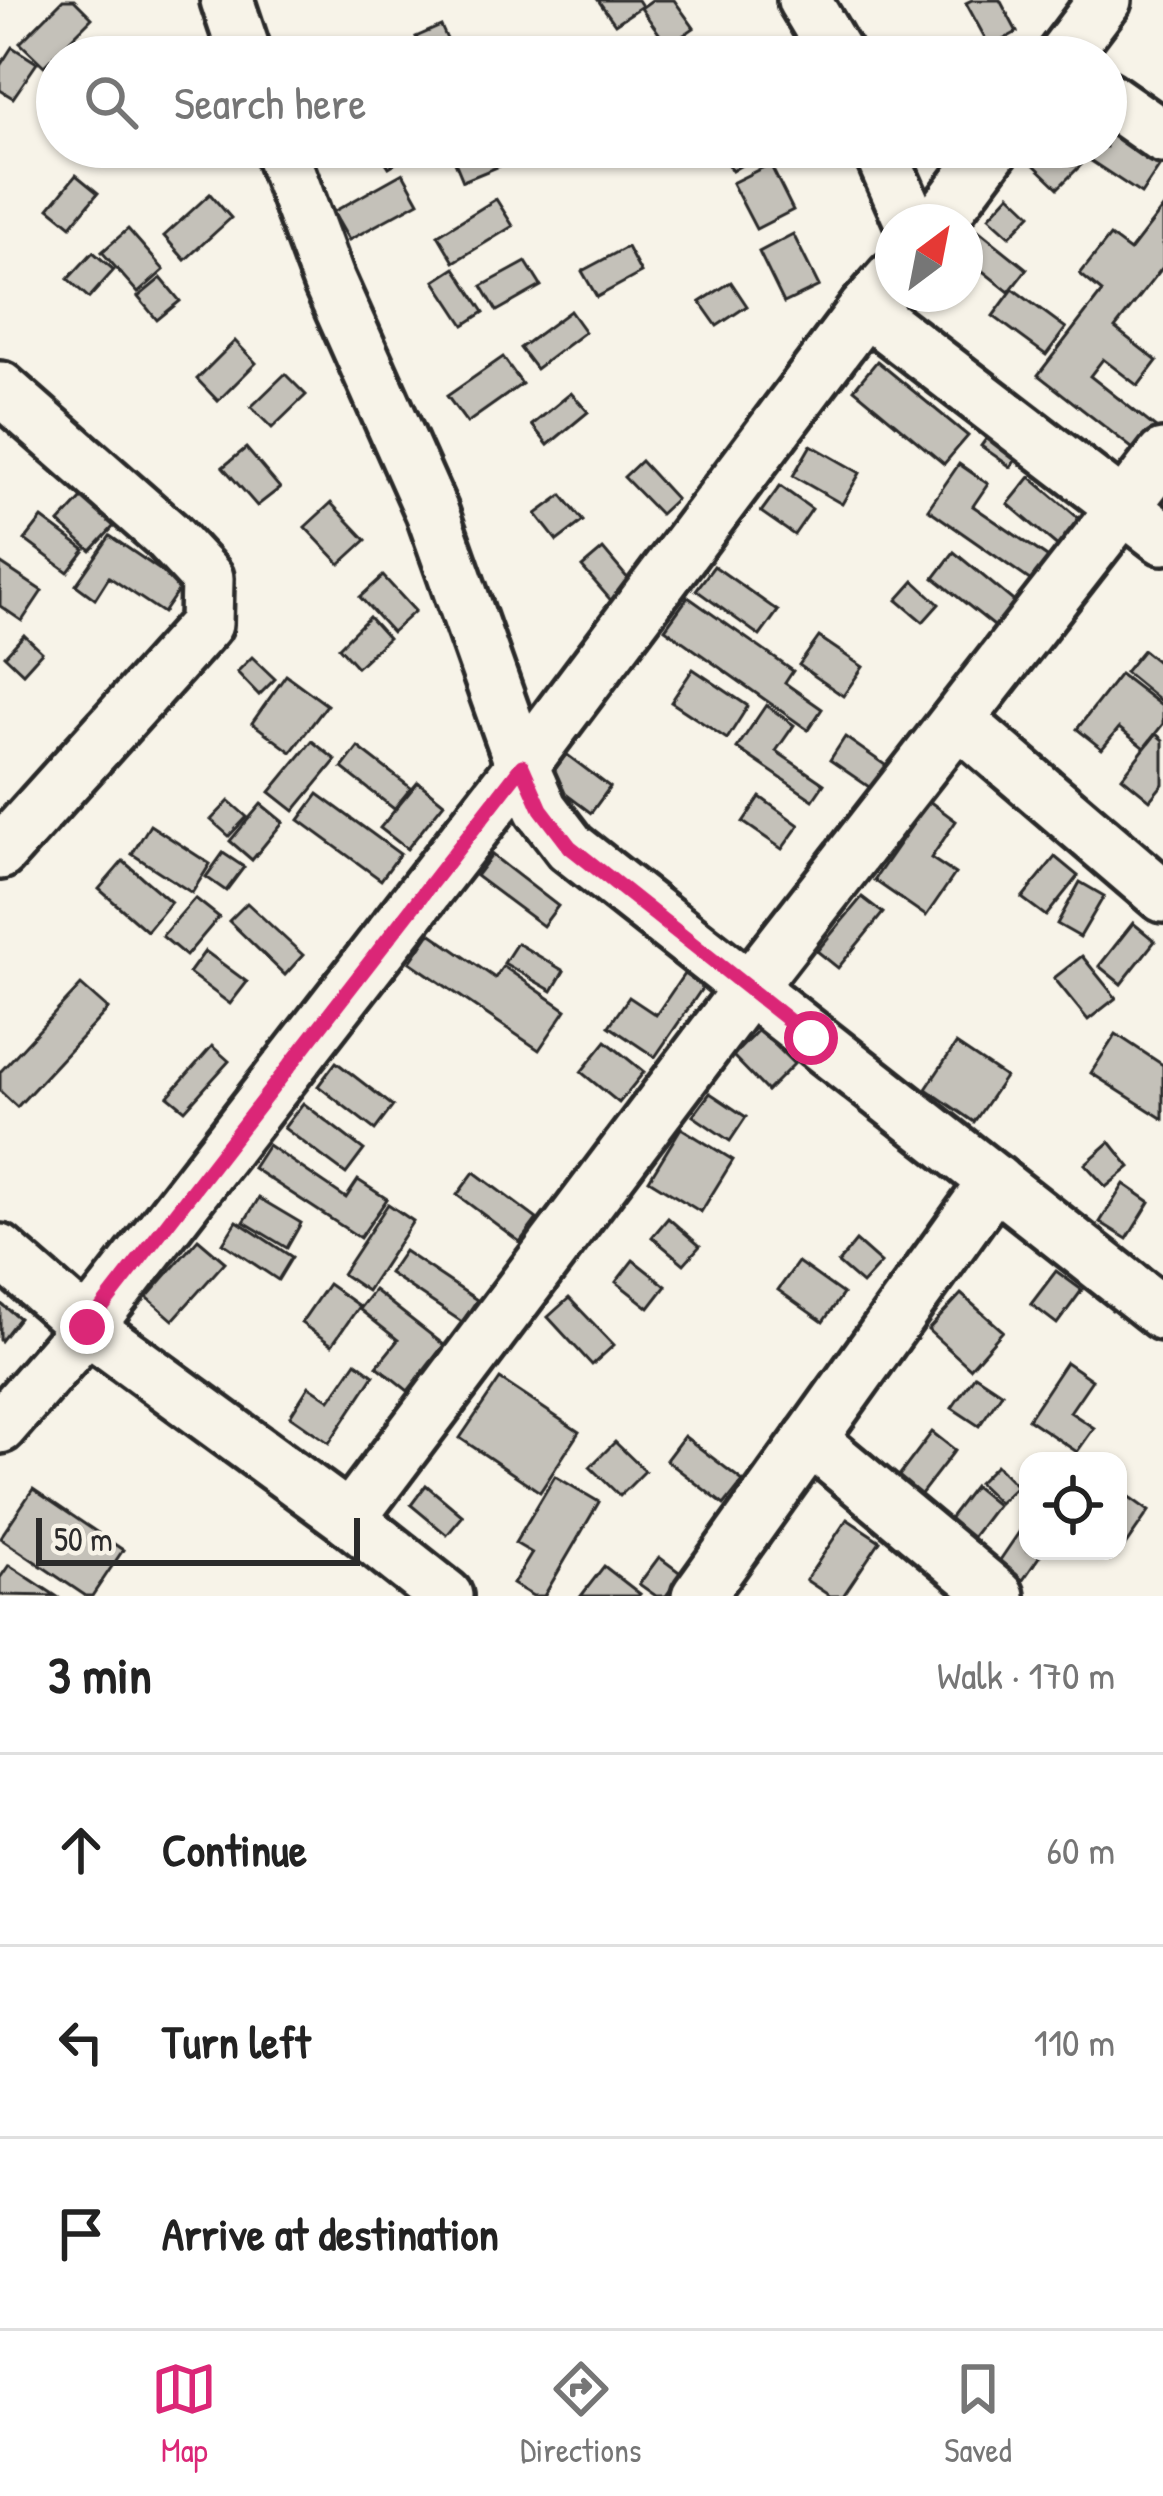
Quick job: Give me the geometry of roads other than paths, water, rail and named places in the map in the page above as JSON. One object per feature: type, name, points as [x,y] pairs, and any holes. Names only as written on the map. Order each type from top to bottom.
[{"type":"street","points":[[227,0],[239,36]]},
{"type":"street","points":[[804,0],[825,36]]},
{"type":"street","points":[[1078,36],[1105,0]]},
{"type":"street","points":[[1127,112],[1163,137]]},
{"type":"street","points":[[288,168],[329,281],[432,512],[522,766],[541,809],[570,847],[1163,1314]]},
{"type":"street","points":[[887,168],[903,204]]},
{"type":"street","points":[[951,204],[978,168]]},
{"type":"street","points":[[0,1427],[87,1327],[522,766],[875,298]]},
{"type":"street","points":[[901,312],[1144,522]]},
{"type":"street","points":[[0,388],[168,536],[208,578],[206,624],[0,853]]},
{"type":"street","points":[[349,1519],[749,988],[958,720],[1144,522],[1163,456]]},
{"type":"street","points":[[958,720],[1163,896]]},
{"type":"street","points":[[698,1596],[994,1181]]},
{"type":"street","points":[[0,1251],[87,1327],[446,1596]]},
{"type":"street","points":[[810,1439],[998,1596]]}]
